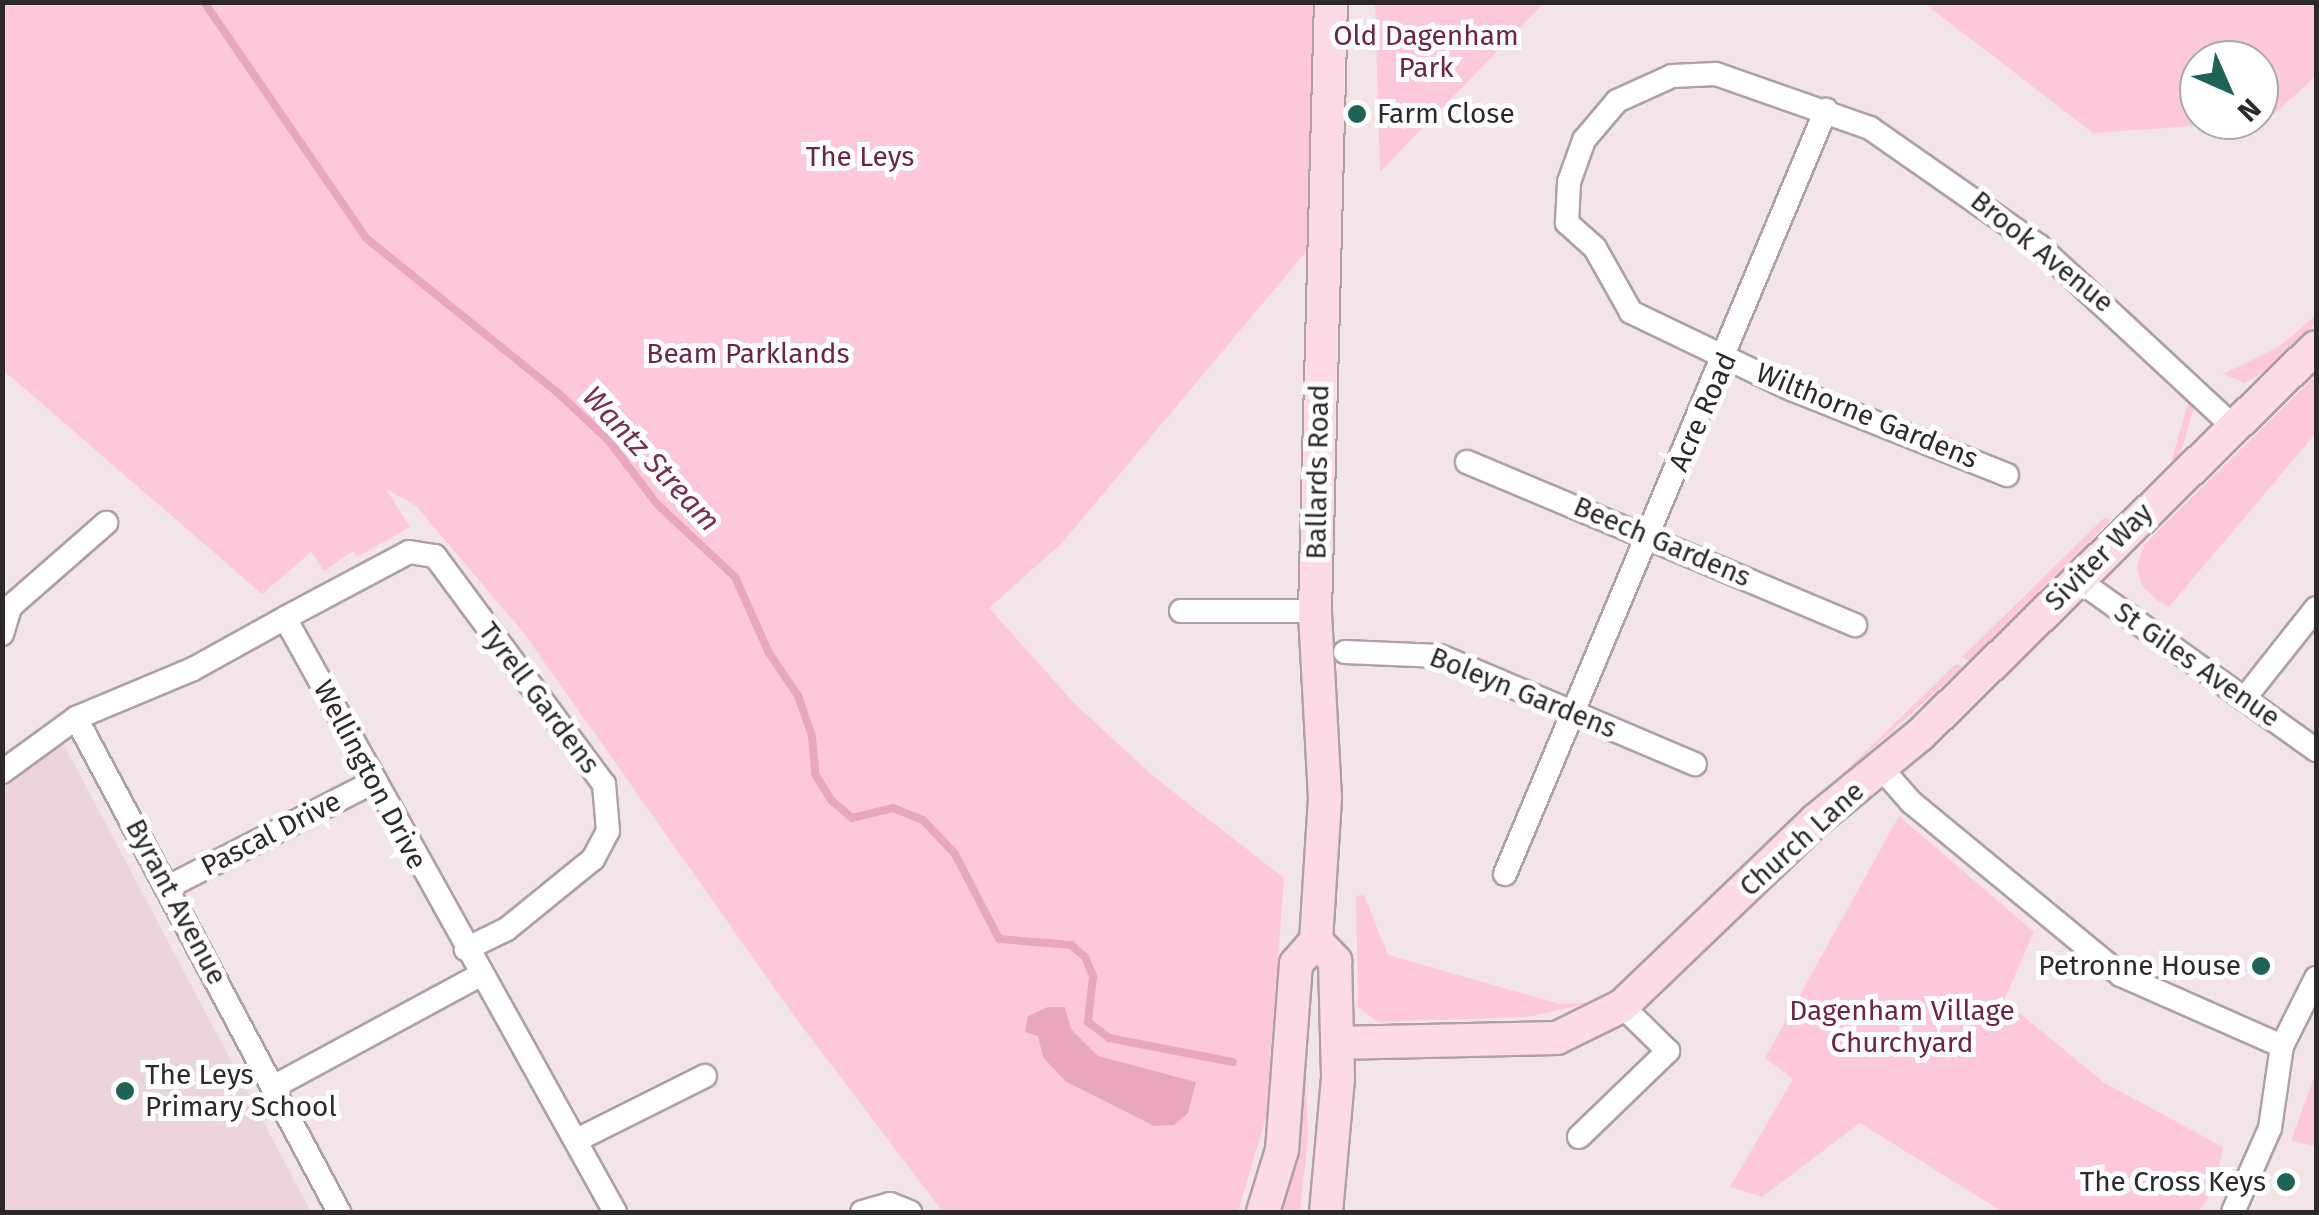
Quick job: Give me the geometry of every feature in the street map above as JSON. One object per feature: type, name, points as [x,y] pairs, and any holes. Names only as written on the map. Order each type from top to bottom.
[{"type":"main road","name":"Ballards Road","points":[[1264,1212],[1282,1150],[1296,964],[1316,941],[1325,798],[1315,612],[1332,2]]},
{"type":"main road","name":"Siviter Way","points":[[1882,768],[2316,348]]},
{"type":"main road","name":"Church Lane","points":[[1337,1043],[1557,1038],[1622,1006],[1816,820],[1882,768]]},
{"type":"main road","name":"Ballards Road","points":[[1316,941],[1335,961],[1337,1043],[1326,1212]]},
{"type":"main road","points":[[1288,1093],[1310,1063],[1337,1043]]},
{"type":"street","name":"Brook Avenue","points":[[1728,357],[1630,312],[1596,248],[1567,223],[1569,182],[1584,140],[1617,101],[1696,73],[1826,110],[1870,128],[1992,208],[2129,323],[2233,426]]},
{"type":"street","name":"Acre Road","points":[[1505,874],[1728,357],[1826,110]]},
{"type":"street","name":"Wilthorne Gardens","points":[[1728,357],[2008,475]]},
{"type":"street","name":"Beech Gardens","points":[[1467,462],[1649,534],[1855,626]]},
{"type":"street","points":[[2,634],[10,608],[106,523]]},
{"type":"street","name":"Tyrell Gardens","points":[[284,618],[409,552],[434,556],[604,784],[608,831],[593,859],[507,929],[466,949]]},
{"type":"street","name":"St Giles Avenue","points":[[2077,580],[2316,750]]},
{"type":"street","points":[[2244,698],[2316,608]]},
{"type":"street","points":[[1180,611],[1315,612]]},
{"type":"street","points":[[2,772],[76,718],[192,669],[284,618]]},
{"type":"street","name":"Wellington Drive","points":[[284,618],[614,1212]]},
{"type":"street","name":"Boleyn Gardens","points":[[1345,652],[1440,656],[1695,764]]},
{"type":"street","name":"Byrant Avenue","points":[[76,718],[275,1086],[338,1212]]},
{"type":"street","name":"Church Lane","points":[[1882,768],[1911,802],[2121,974],[2282,1046]]},
{"type":"street","name":"Pascal Drive","points":[[168,887],[375,781]]},
{"type":"street","points":[[275,1086],[480,975]]},
{"type":"street","points":[[2232,1212],[2270,1128],[2282,1046],[2312,994]]},
{"type":"street","points":[[1579,1137],[1668,1051],[1622,1006]]},
{"type":"street","points":[[576,1140],[706,1076]]},
{"type":"street","points":[[862,1212],[890,1204],[910,1212]]},
{"type":"shaded area","name":"The Leys Primary School","points":[[61,739],[311,1212],[3,1212],[3,787]]},
{"type":"shaded area","points":[[1048,1007],[1065,1007],[1071,1029],[1098,1056],[1196,1082],[1188,1113],[1174,1125],[1154,1126],[1065,1081],[1043,1057],[1038,1036],[1025,1032],[1028,1016]]},
{"type":"green space","name":"Beam Parklands","points":[[3,3],[1320,3],[1320,235],[1062,543],[989,608],[1075,704],[1153,776],[1284,878],[1266,1117],[1238,1212],[943,1212],[794,1016],[523,632],[416,506],[386,489],[410,527],[357,557],[353,551],[324,571],[311,552],[262,594],[3,370]]},
{"type":"green space","name":"Old Dagenham Park","points":[[1375,3],[1544,3],[1380,172]]},
{"type":"green space","points":[[1924,3],[2316,3],[2316,76],[2279,109],[2279,40],[2179,40],[2179,127],[2093,133]]},
{"type":"green space","points":[[2316,315],[2316,323],[2268,369],[2245,383],[2223,374],[2279,347]]},
{"type":"green space","points":[[2316,375],[2316,433],[2169,607],[2158,601],[2142,586],[2137,567],[2144,545]]},
{"type":"green space","points":[[2190,396],[2197,398],[2179,461],[2172,459]]},
{"type":"green space","points":[[2105,517],[2111,520],[1970,661],[1962,657]]},
{"type":"green space","points":[[1956,664],[1963,667],[1827,789]]},
{"type":"green space","name":"Dagenham Village Churchyard","points":[[1899,816],[2034,932],[2004,1000],[2103,1082],[2223,1147],[2214,1190],[2198,1212],[2003,1212],[1860,1123],[1762,1197],[1730,1187],[1793,1079],[1765,1058]]},
{"type":"green space","points":[[1364,895],[1388,955],[1559,1004],[1594,1002],[1528,1017],[1378,1022],[1358,1007],[1356,896]]},
{"type":"green space","points":[[1305,1055],[1308,1138],[1300,1212],[1264,1212]]},
{"type":"green space","points":[[2316,1072],[2316,1146],[2291,1141]]},
{"type":"waterway","name":"Wantz Stream","points":[[204,2],[366,238],[557,392],[609,441],[657,504],[735,577],[769,653],[798,696],[812,736],[815,774],[832,801],[852,818],[893,808],[923,820],[955,854],[999,939],[1071,945],[1085,957],[1093,976],[1088,1022],[1109,1038],[1233,1062]]},
{"type":"place","name":"Farm Close","points":[[1357,114]]},
{"type":"place","name":"Petronne House","points":[[2261,966]]},
{"type":"place","name":"The Leys Primary School","points":[[125,1091]]},
{"type":"place","name":"The Cross Keys","points":[[2286,1182]]},
{"type":"park label","name":"The Leys","points":[[860,157]]}]
